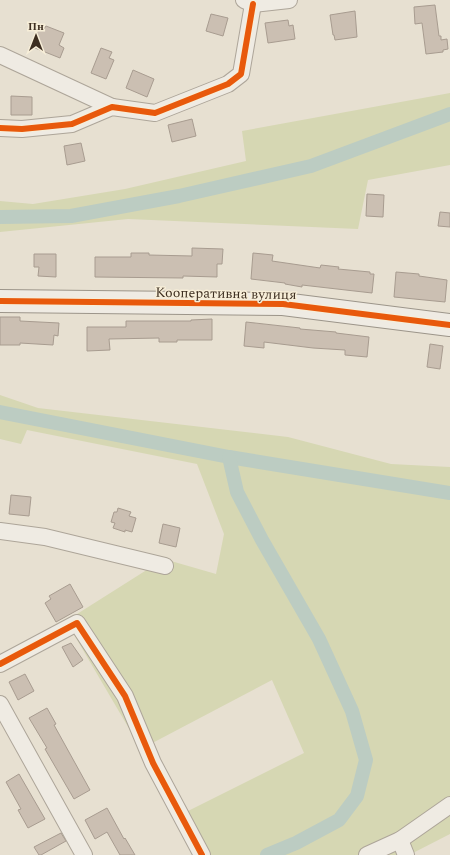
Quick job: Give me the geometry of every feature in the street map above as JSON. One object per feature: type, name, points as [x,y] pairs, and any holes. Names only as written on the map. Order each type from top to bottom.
[{"type":"street","points":[[0,55],[112,107],[155,113],[228,84],[241,74],[248,2],[289,0]]},
{"type":"street","points":[[0,128],[22,129],[72,124],[112,107]]},
{"type":"street","name":"Кооперативна вулиця","points":[[0,301],[283,304],[450,325]]},
{"type":"street","points":[[0,531],[45,537],[166,566]]},
{"type":"street","points":[[0,664],[77,623],[125,696],[153,763],[202,855]]},
{"type":"street","points":[[0,704],[84,855]]},
{"type":"street","points":[[367,855],[400,840],[450,805]]},
{"type":"street","points":[[400,840],[406,855]]},
{"type":"green space","points":[[450,93],[450,165],[368,180],[358,229],[128,219],[0,232],[0,201],[33,204],[125,189],[246,161],[242,131]]},
{"type":"green space","points":[[0,395],[38,408],[288,437],[391,464],[450,467],[450,834],[409,855],[197,855],[178,816],[304,753],[272,680],[141,749],[66,621],[164,559],[216,574],[224,534],[197,464],[27,430],[21,444],[0,439]]},
{"type":"building","points":[[435,5],[439,36],[441,36],[441,40],[447,39],[448,49],[443,50],[443,52],[426,54],[422,23],[415,24],[414,7]]},
{"type":"building","points":[[355,11],[357,37],[335,40],[330,15]]},
{"type":"building","points":[[211,14],[228,18],[223,36],[206,31]]},
{"type":"building","points":[[288,20],[289,26],[293,25],[295,39],[268,43],[265,23]]},
{"type":"building","points":[[46,26],[64,33],[59,45],[64,48],[60,58],[30,46],[38,27],[44,29]]},
{"type":"building","points":[[101,48],[112,52],[109,58],[114,60],[106,79],[91,73]]},
{"type":"building","points":[[133,70],[154,79],[147,97],[126,88]]},
{"type":"building","points":[[11,96],[32,97],[32,115],[11,115]]},
{"type":"building","points":[[192,119],[196,136],[172,142],[168,125]]},
{"type":"building","points":[[81,143],[85,161],[67,165],[64,146]]},
{"type":"building","points":[[367,194],[384,195],[383,217],[366,216]]},
{"type":"building","points":[[440,212],[450,213],[450,227],[438,226]]},
{"type":"building","points":[[192,248],[223,249],[222,264],[217,264],[217,277],[95,277],[95,257],[131,257],[131,253],[192,256]]},
{"type":"building","points":[[253,253],[273,255],[272,261],[320,268],[321,265],[339,267],[338,269],[370,272],[370,274],[374,274],[372,293],[302,285],[302,287],[285,283],[251,279]]},
{"type":"building","points":[[34,254],[56,254],[56,277],[38,276],[39,267],[34,267]]},
{"type":"building","points":[[396,272],[419,274],[419,276],[447,280],[445,302],[394,297]]},
{"type":"building","points":[[0,317],[20,317],[20,321],[59,323],[58,336],[54,335],[53,345],[20,343],[20,345],[0,345]]},
{"type":"building","points":[[212,319],[212,340],[177,340],[177,342],[159,342],[159,338],[109,339],[110,350],[87,351],[87,327],[126,327],[126,321],[191,321]]},
{"type":"building","points":[[246,322],[369,337],[367,357],[345,355],[345,350],[264,342],[264,348],[244,346]]},
{"type":"building","points":[[430,344],[443,346],[440,369],[427,367]]},
{"type":"building","points":[[11,495],[31,497],[29,516],[9,514]]},
{"type":"building","points":[[118,508],[131,512],[129,516],[136,518],[132,532],[125,530],[125,532],[113,528],[115,523],[111,522],[114,512],[117,512]]},
{"type":"building","points":[[163,524],[180,528],[176,547],[159,543]]},
{"type":"building","points":[[70,584],[83,607],[56,622],[45,603],[51,599],[49,596]]},
{"type":"building","points":[[71,643],[83,660],[73,667],[62,647]]},
{"type":"building","points":[[25,674],[34,691],[18,700],[9,682]]},
{"type":"building","points":[[47,708],[56,724],[54,725],[90,790],[74,799],[29,718]]},
{"type":"building","points":[[19,774],[45,819],[28,828],[18,810],[21,809],[6,782]]},
{"type":"building","points":[[107,808],[124,839],[125,838],[135,855],[120,855],[107,832],[95,839],[85,820]]},
{"type":"building","points":[[61,833],[66,841],[39,855],[34,847]]},
{"type":"waterway","points":[[0,217],[71,216],[179,196],[311,166],[450,114]]},
{"type":"waterway","points":[[0,412],[229,457],[450,493]]},
{"type":"waterway","points":[[229,457],[237,492],[262,540],[319,639],[352,711],[366,760],[357,796],[339,820],[296,843],[267,855]]},
{"type":"cycle path","points":[[0,128],[22,129],[72,124],[112,107],[155,113],[228,84],[241,74],[253,4]]},
{"type":"cycle path","points":[[0,301],[283,304],[450,325]]},
{"type":"cycle path","points":[[0,664],[77,623],[125,696],[153,763],[202,855]]}]
